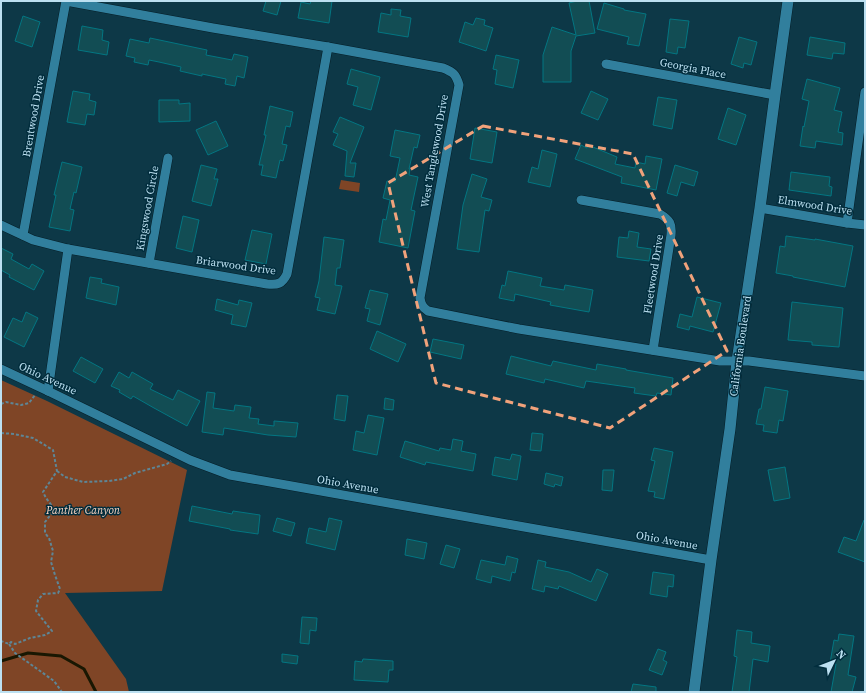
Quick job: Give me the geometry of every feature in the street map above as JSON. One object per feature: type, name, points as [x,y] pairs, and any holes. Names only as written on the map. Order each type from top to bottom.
[{"type":"street","name":"West Tanglewood Drive","points":[[66,1],[443,68],[454,74],[459,85],[420,298],[423,308],[428,311],[519,329],[720,361],[749,361],[865,376]]},
{"type":"street","name":"Brentwood Drive","points":[[23,235],[66,1]]},
{"type":"street","name":"California Boulevard","points":[[694,692],[730,429],[737,361],[760,208],[788,1]]},
{"type":"street","name":"Briarwood Drive","points":[[1,224],[33,240],[68,249],[267,284],[274,285],[280,283],[284,280],[287,274],[328,47]]},
{"type":"street","name":"Georgia Place","points":[[606,64],[775,95]]},
{"type":"street","points":[[847,223],[865,92]]},
{"type":"street","name":"Kingswood Circle","points":[[149,263],[168,158]]},
{"type":"street","name":"Fleetwood Drive","points":[[581,200],[660,214],[667,218],[670,223],[672,229],[653,350]]},
{"type":"street","name":"Elmwood Drive","points":[[760,208],[865,225]]},
{"type":"street","points":[[45,389],[68,249]]},
{"type":"street","name":"Ohio Avenue","points":[[1,369],[45,389],[176,454],[230,475],[711,560]]},
{"type":"path","points":[[1,404],[6,402],[21,405],[29,403],[45,389]]},
{"type":"path","points":[[1,433],[33,438],[53,450],[57,471],[65,477],[83,482],[123,479],[135,473],[167,464],[176,454]]},
{"type":"path","points":[[1,641],[9,644],[11,642],[15,644],[30,638],[45,635],[52,631],[36,612],[38,600],[43,594],[58,593],[60,589],[51,562],[53,550],[49,538],[45,533],[45,522],[52,513],[52,506],[43,492],[57,471]]},
{"type":"path","points":[[9,644],[15,652],[54,681],[62,692]]},
{"type":"highlighted area","points":[[483,126],[633,154],[727,351],[610,428],[436,383],[388,183]]},
{"type":"green space","points":[[341,180],[360,183],[359,192],[339,189]]},
{"type":"green space","name":"Panther Canyon","points":[[1,380],[187,470],[162,591],[65,593],[126,679],[129,692],[1,692]]},
{"type":"building","points":[[266,1],[281,1],[277,15],[263,11]]},
{"type":"building","points":[[311,1],[332,1],[329,23],[298,18],[301,2],[310,4]]},
{"type":"building","points":[[589,1],[595,33],[576,36],[571,51],[571,82],[543,82],[543,55],[552,27],[576,35],[569,3]]},
{"type":"building","points":[[604,3],[624,10],[646,14],[639,46],[627,44],[629,37],[597,29]]},
{"type":"building","points":[[391,9],[401,10],[400,16],[411,18],[408,37],[378,32],[381,13],[391,15]]},
{"type":"building","points":[[23,16],[40,22],[32,47],[15,41]]},
{"type":"building","points":[[476,18],[485,20],[484,25],[493,28],[486,51],[459,42],[465,22],[473,25]]},
{"type":"building","points":[[670,19],[689,21],[685,48],[678,47],[677,54],[666,52]]},
{"type":"building","points":[[82,26],[103,30],[102,40],[109,42],[107,55],[78,50]]},
{"type":"building","points":[[739,37],[757,42],[751,65],[744,63],[743,68],[731,64]]},
{"type":"building","points":[[810,37],[845,43],[844,54],[833,53],[832,59],[807,55]]},
{"type":"building","points":[[150,38],[207,50],[206,55],[232,60],[234,54],[248,57],[244,78],[237,76],[235,86],[225,84],[226,79],[180,71],[181,67],[149,60],[148,65],[134,62],[135,58],[126,56],[130,39],[149,43]]},
{"type":"building","points":[[496,55],[519,60],[513,88],[495,84],[497,70],[493,69]]},
{"type":"building","points":[[351,69],[380,77],[371,110],[353,105],[358,87],[347,84]]},
{"type":"building","points":[[807,79],[840,88],[834,110],[842,112],[838,132],[843,133],[842,145],[816,141],[815,148],[800,146],[809,101],[802,99]]},
{"type":"building","points":[[73,91],[90,94],[89,100],[96,102],[94,115],[87,114],[85,125],[67,122]]},
{"type":"building","points":[[591,91],[608,99],[598,120],[581,113]]},
{"type":"building","points":[[658,97],[677,100],[672,129],[653,125]]},
{"type":"building","points":[[159,100],[179,100],[179,104],[190,103],[190,121],[159,122]]},
{"type":"building","points":[[270,106],[293,112],[290,127],[286,126],[282,144],[287,145],[283,161],[280,160],[276,178],[261,175],[263,165],[259,165],[266,135],[264,135]]},
{"type":"building","points":[[728,108],[746,115],[736,145],[718,139]]},
{"type":"building","points":[[340,117],[364,127],[350,163],[356,163],[354,177],[345,176],[347,151],[333,145],[338,134],[333,132]]},
{"type":"building","points":[[216,121],[228,146],[208,155],[196,130]]},
{"type":"building","points":[[475,128],[497,132],[492,163],[470,159]]},
{"type":"building","points":[[395,130],[420,135],[417,148],[414,147],[409,169],[409,175],[418,177],[411,210],[415,211],[408,248],[379,242],[383,219],[386,220],[390,200],[383,198],[387,181],[395,182],[400,158],[390,156]]},
{"type":"building","points":[[581,145],[587,148],[588,145],[617,157],[615,164],[635,168],[636,162],[645,164],[646,156],[662,159],[656,190],[621,183],[622,177],[575,159]]},
{"type":"building","points":[[542,150],[557,154],[550,187],[528,182],[532,167],[538,169]]},
{"type":"building","points":[[62,162],[82,167],[76,193],[74,192],[70,209],[74,210],[70,231],[49,227],[56,195],[54,195]]},
{"type":"building","points":[[201,165],[217,169],[214,179],[218,179],[211,206],[192,201]]},
{"type":"building","points":[[675,165],[698,172],[694,186],[681,182],[677,196],[667,193]]},
{"type":"building","points":[[791,172],[830,177],[829,186],[832,187],[831,196],[789,190]]},
{"type":"building","points":[[472,174],[487,179],[481,197],[492,200],[489,211],[485,210],[479,252],[457,249],[463,205]]},
{"type":"building","points":[[183,216],[199,220],[192,252],[176,248]]},
{"type":"building","points":[[252,230],[272,234],[266,264],[245,260]]},
{"type":"building","points":[[629,231],[639,233],[637,247],[651,249],[649,261],[617,257],[619,237],[628,238]]},
{"type":"building","points":[[786,236],[815,239],[853,246],[845,287],[776,273],[780,246],[785,247]]},
{"type":"building","points":[[324,237],[344,240],[340,268],[337,268],[335,285],[342,286],[335,314],[317,310],[320,298],[315,297],[319,281]]},
{"type":"building","points":[[1,248],[13,254],[11,259],[29,269],[32,264],[44,271],[34,290],[9,277],[10,275],[1,270]]},
{"type":"building","points":[[508,271],[542,278],[540,286],[564,290],[565,285],[593,290],[589,312],[550,305],[551,302],[515,294],[514,301],[499,298],[502,285],[505,286]]},
{"type":"building","points":[[90,277],[102,279],[101,283],[119,287],[116,305],[86,298]]},
{"type":"building","points":[[370,290],[388,294],[380,325],[367,321],[370,309],[365,308]]},
{"type":"building","points":[[697,297],[721,303],[713,332],[690,326],[689,330],[677,327],[680,314],[692,317]]},
{"type":"building","points":[[217,299],[238,305],[239,300],[252,303],[246,327],[231,324],[233,315],[215,310]]},
{"type":"building","points":[[792,302],[843,308],[839,347],[812,345],[812,342],[788,340]]},
{"type":"building","points":[[26,312],[38,318],[24,347],[4,337],[13,318],[22,322]]},
{"type":"building","points":[[377,331],[406,344],[398,362],[370,349]]},
{"type":"building","points":[[433,339],[464,345],[461,359],[430,352]]},
{"type":"building","points":[[511,356],[551,366],[553,361],[596,370],[597,364],[673,378],[671,395],[657,393],[656,396],[634,393],[635,388],[586,381],[584,388],[545,379],[544,383],[506,374]]},
{"type":"building","points":[[81,357],[103,369],[95,383],[73,371]]},
{"type":"building","points":[[119,372],[129,378],[132,372],[153,384],[150,389],[173,400],[178,390],[200,401],[187,426],[133,396],[131,399],[119,392],[120,390],[111,386]]},
{"type":"building","points":[[765,387],[788,391],[783,421],[779,420],[777,433],[763,431],[764,425],[756,424],[759,409],[761,409]]},
{"type":"building","points":[[207,392],[215,393],[213,408],[234,411],[235,405],[251,407],[249,418],[259,419],[258,424],[274,426],[274,421],[298,423],[296,437],[268,435],[224,428],[223,435],[202,432]]},
{"type":"building","points":[[337,395],[348,396],[345,421],[334,419]]},
{"type":"building","points":[[385,398],[394,400],[393,410],[384,409]]},
{"type":"building","points":[[368,415],[384,418],[377,455],[353,450],[356,431],[364,433]]},
{"type":"building","points":[[532,433],[543,434],[541,451],[530,450]]},
{"type":"building","points":[[453,439],[463,441],[461,451],[476,454],[473,471],[426,462],[425,465],[400,457],[405,441],[439,451],[440,448],[451,450]]},
{"type":"building","points":[[654,448],[673,452],[664,499],[654,497],[655,492],[648,491],[655,461],[651,460]]},
{"type":"building","points":[[512,454],[521,456],[517,480],[492,475],[495,457],[510,460]]},
{"type":"building","points":[[785,467],[790,498],[774,501],[768,470]]},
{"type":"building","points":[[603,470],[614,470],[612,491],[602,490]]},
{"type":"building","points":[[546,473],[563,477],[561,486],[555,484],[554,487],[544,484]]},
{"type":"building","points":[[192,506],[232,514],[233,511],[260,515],[258,534],[230,530],[189,521]]},
{"type":"building","points":[[277,518],[295,523],[291,536],[273,531]]},
{"type":"building","points":[[329,518],[342,521],[335,550],[306,543],[309,528],[326,532]]},
{"type":"building","points":[[864,520],[865,562],[838,552],[844,537],[856,541]]},
{"type":"building","points":[[407,539],[427,543],[424,559],[405,555]]},
{"type":"building","points":[[446,545],[460,549],[454,568],[440,564]]},
{"type":"building","points":[[507,556],[518,559],[515,573],[512,572],[510,581],[492,576],[491,583],[476,579],[481,560],[505,565]]},
{"type":"building","points":[[538,560],[546,562],[545,567],[569,572],[591,582],[597,569],[608,574],[596,601],[559,586],[558,589],[545,586],[544,592],[532,589]]},
{"type":"building","points":[[653,572],[674,575],[673,587],[668,586],[667,597],[650,594]]},
{"type":"building","points":[[302,617],[317,618],[316,631],[310,630],[309,644],[300,643]]},
{"type":"building","points":[[737,630],[752,632],[751,643],[770,646],[768,662],[753,659],[749,692],[732,692],[737,657],[734,656]]},
{"type":"building","points":[[839,634],[854,636],[848,675],[856,677],[852,692],[831,692],[836,664],[830,663],[834,640],[838,641]]},
{"type":"building","points":[[658,649],[666,652],[663,660],[667,662],[662,675],[649,670]]},
{"type":"building","points":[[282,654],[298,656],[297,664],[282,662]]},
{"type":"building","points":[[363,659],[393,661],[393,670],[389,670],[388,682],[354,680],[355,661],[362,662]]},
{"type":"building","points":[[633,684],[656,687],[656,692],[631,692]]},
{"type":"waterway","points":[[1,661],[28,653],[61,656],[84,669],[96,692]]}]
